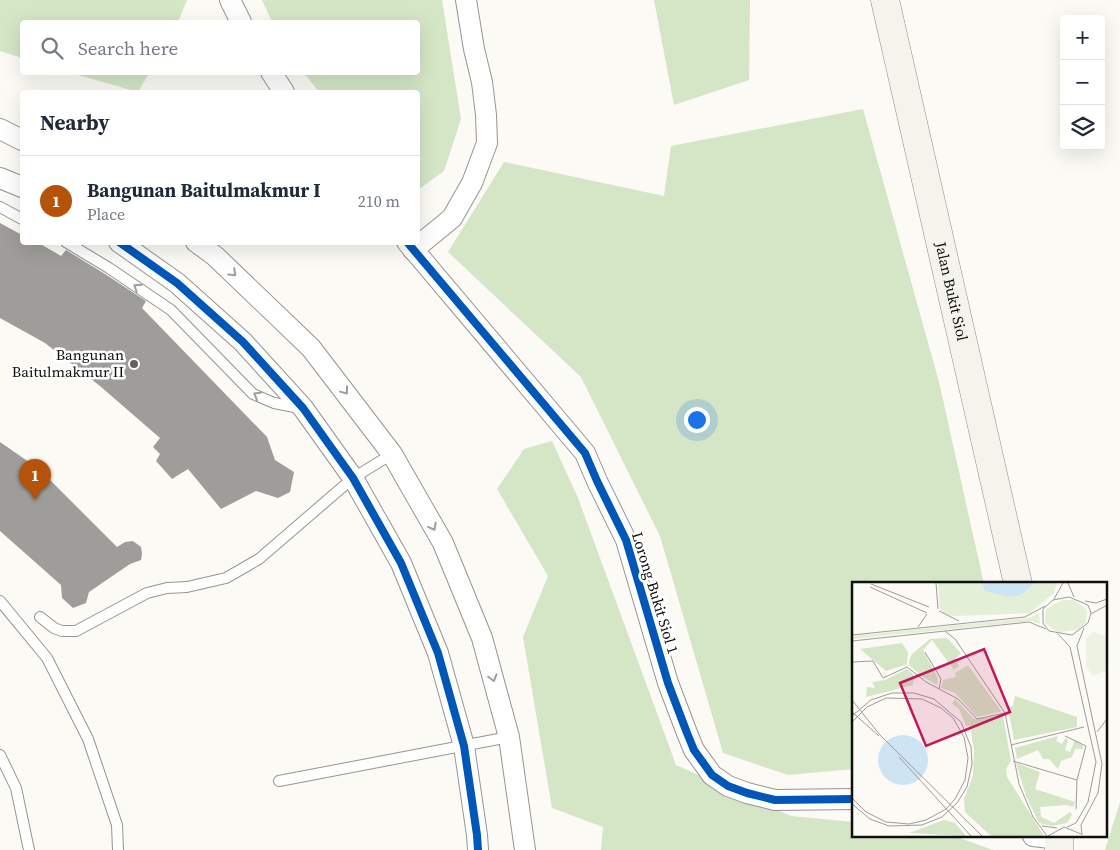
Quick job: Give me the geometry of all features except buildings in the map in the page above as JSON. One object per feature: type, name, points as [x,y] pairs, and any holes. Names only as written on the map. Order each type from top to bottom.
[{"type":"street","points":[[230,0],[241,20]]},
{"type":"street","points":[[420,239],[452,218],[472,183],[486,143],[486,115],[482,82],[466,0]]},
{"type":"street","name":"Jalan Bukit Siol","points":[[885,0],[1018,582]]},
{"type":"street","points":[[273,75],[283,90]]},
{"type":"street","points":[[0,129],[20,139]]},
{"type":"street","points":[[0,178],[20,186]]},
{"type":"street","points":[[123,245],[177,283],[244,342],[303,408],[353,478],[401,562],[438,653],[464,746],[478,850]]},
{"type":"street","points":[[200,245],[215,256],[311,348],[392,454],[443,543],[482,638],[509,737],[525,850]]},
{"type":"street","name":"Lorong Bukit Siol 1","points":[[410,246],[585,453],[626,540],[668,683],[687,734],[694,750],[712,775],[728,786],[775,800],[852,799]]},
{"type":"lane","points":[[0,207],[20,217]]},
{"type":"lane","points":[[71,245],[171,310],[253,394],[274,404],[303,408]]},
{"type":"lane","points":[[40,617],[54,628],[62,631],[76,631],[147,593],[167,588],[187,587],[226,578],[258,559],[353,478],[392,454]]},
{"type":"lane","points":[[0,601],[47,658],[88,739],[117,825],[118,850]]},
{"type":"lane","points":[[279,781],[509,737]]},
{"type":"lane","points":[[0,755],[16,788],[29,850]]},
{"type":"green space","points":[[0,0],[187,0],[179,20],[20,20],[20,57],[0,51]]},
{"type":"green space","points":[[262,0],[442,0],[461,119],[444,171],[420,189],[420,90],[317,90],[306,75],[420,75],[420,20],[271,20]]},
{"type":"green space","points":[[654,0],[750,0],[749,80],[674,105]]},
{"type":"green space","points":[[78,75],[148,75],[139,90],[131,90]]},
{"type":"green space","points":[[863,109],[939,382],[984,582],[852,582],[852,769],[788,775],[723,753],[660,536],[581,377],[448,252],[504,162],[664,196],[671,146]]},
{"type":"green space","points":[[552,441],[578,498],[676,765],[791,816],[852,822],[852,838],[960,838],[993,850],[601,850],[603,827],[552,808],[523,637],[548,576],[497,489],[524,449]]},
{"type":"green space","points":[[1120,802],[1120,850],[1105,850]]},
{"type":"cycle path","points":[[123,245],[177,283],[243,342],[303,408],[353,478],[401,563],[438,653],[464,746],[478,850]]},
{"type":"cycle path","points":[[410,245],[585,453],[626,540],[668,683],[687,733],[694,750],[712,775],[728,786],[775,800],[852,799]]},
{"type":"place","name":"Bangunan Baitulmakmur II","points":[[134,364]]},
{"type":"place","name":"Bangunan Baitulmakmur I","points":[[35,500]]}]
